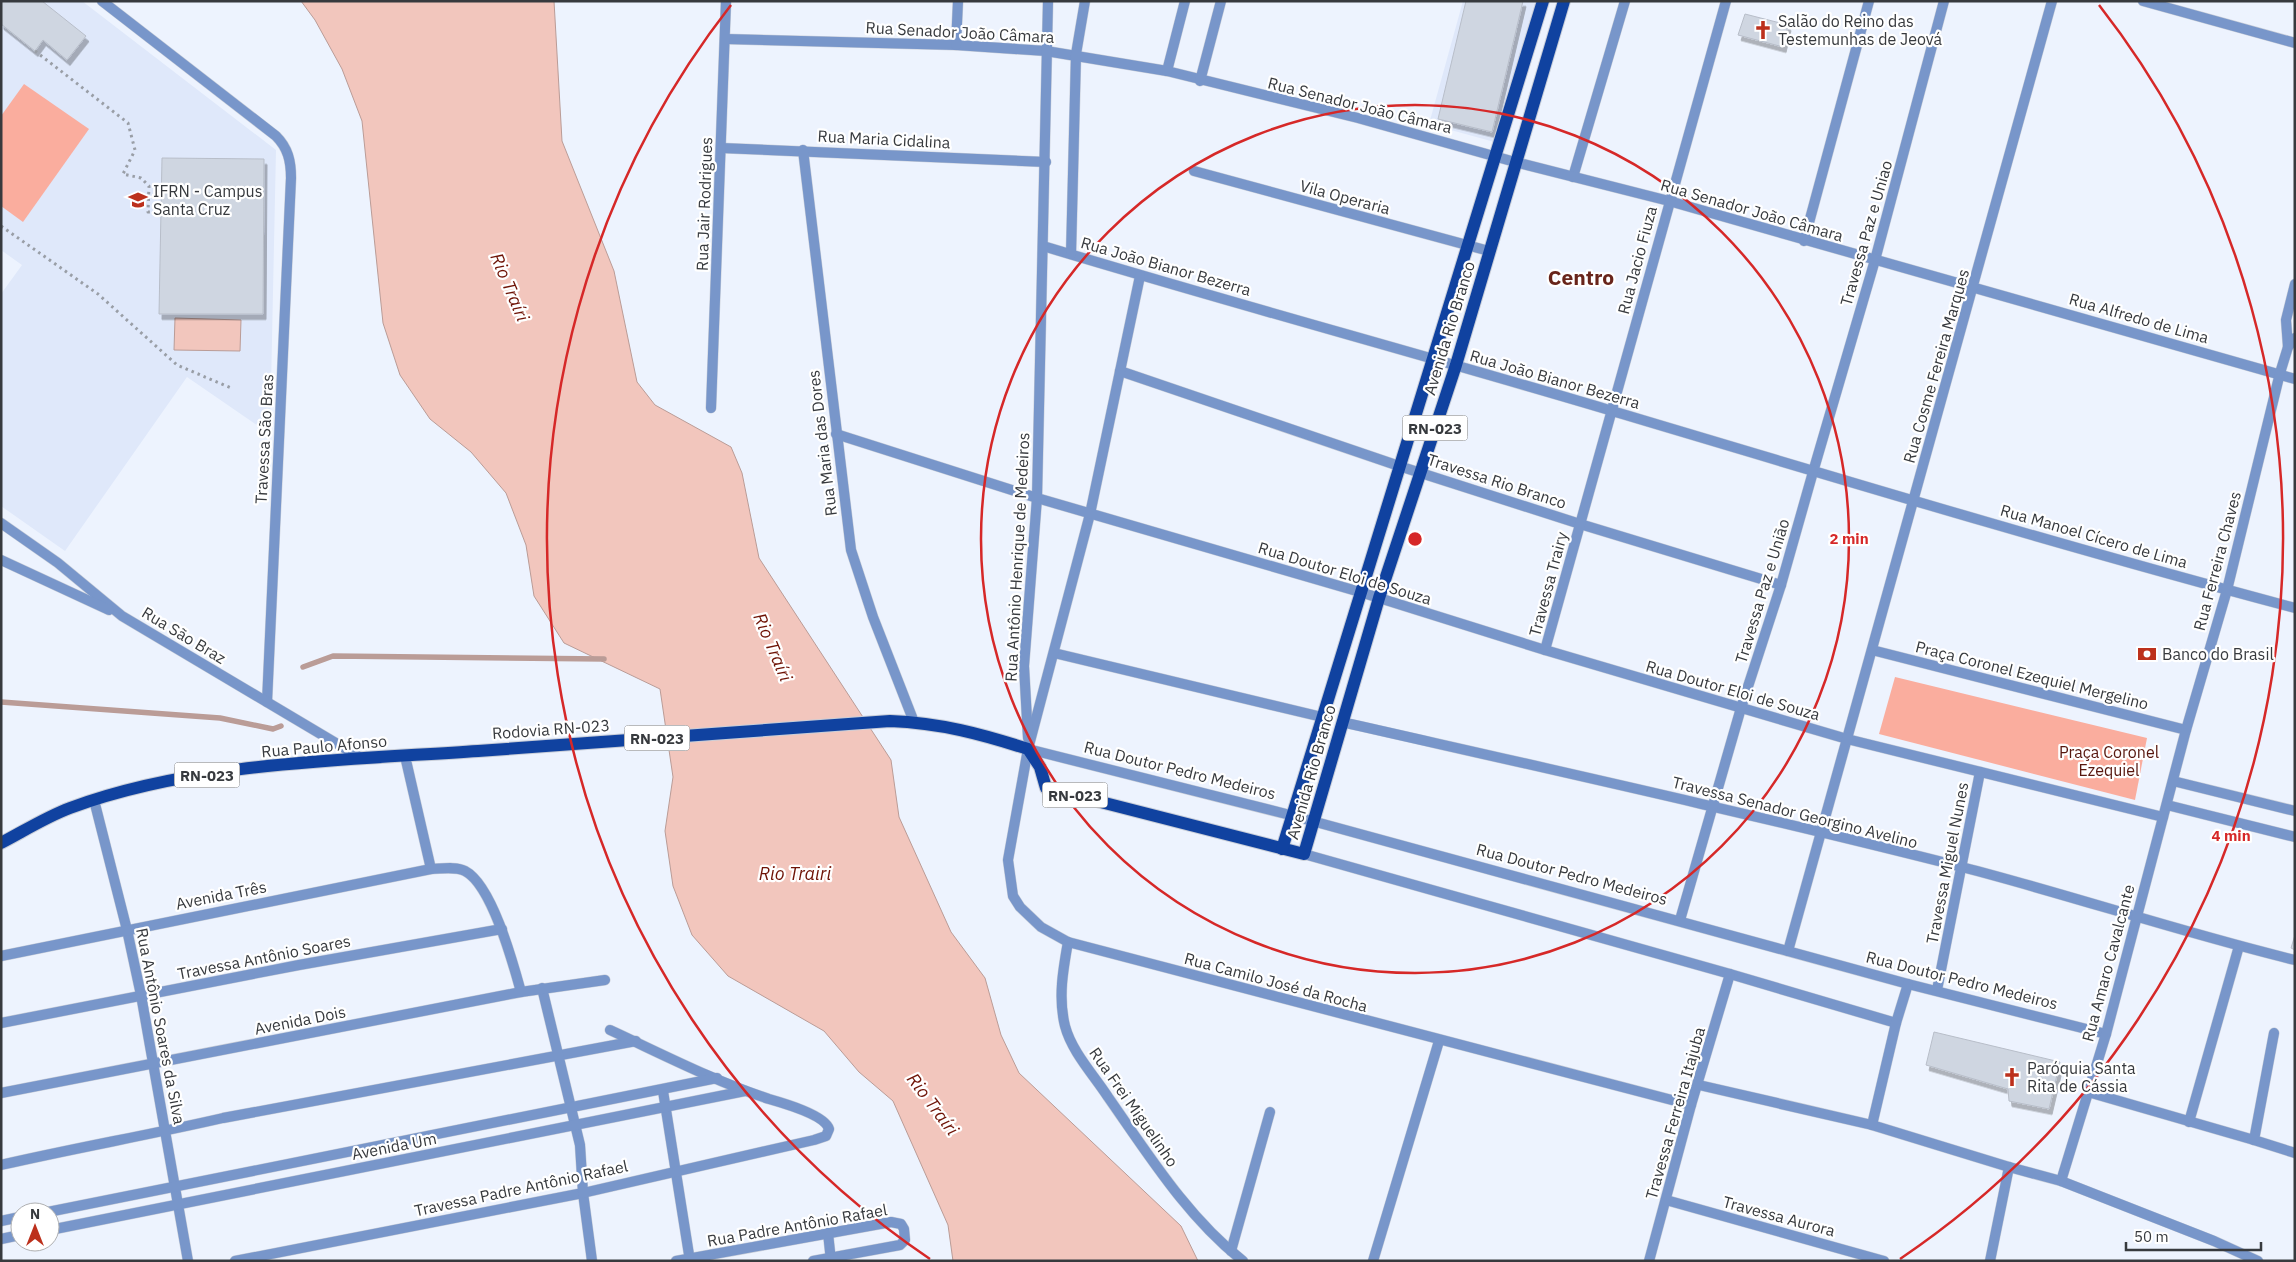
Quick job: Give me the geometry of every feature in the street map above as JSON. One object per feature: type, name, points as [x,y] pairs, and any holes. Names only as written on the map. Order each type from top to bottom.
[{"type":"main road","name":"Avenida Rio Branco","points":[[1544,1],[1360,592],[1294,816],[1282,849],[1304,854],[1379,598],[1456,365],[1488,251],[1564,1]]},
{"type":"main road","name":"Rua Doutor Pedro Medeiros","points":[[890,722],[914,722],[966,730],[1028,749]]},
{"type":"main road","name":"Rodovia RN-023","points":[[424,754],[890,722]]},
{"type":"main road","name":"RN-023","points":[[1028,749],[1040,767],[1046,788],[1282,849]]},
{"type":"main road","name":"Rua Paulo Afonso","points":[[1,843],[61,812],[94,800],[143,787],[200,776],[361,758],[424,754]]},
{"type":"street","name":"Travessa São Bras","points":[[102,1],[276,136],[287,150],[291,178],[267,702]]},
{"type":"street","name":"Rua Jair Rodrigues","points":[[711,408],[726,1]]},
{"type":"street","points":[[956,45],[958,1]]},
{"type":"street","name":"Rua Antônio Henrique de Medeiros","points":[[1028,749],[1024,666],[1038,498],[1048,1]]},
{"type":"street","points":[[1071,254],[1076,54],[1085,1]]},
{"type":"street","points":[[1167,71],[1185,1]]},
{"type":"street","points":[[1200,81],[1220,1]]},
{"type":"street","points":[[1572,177],[1624,1]]},
{"type":"street","name":"Rua Jacio Fiuza","points":[[1611,410],[1726,1]]},
{"type":"street","points":[[1804,241],[1869,1]]},
{"type":"street","name":"Travessa Paz e Uniao","points":[[1813,472],[1875,260],[1944,1]]},
{"type":"street","name":"Rua Cosme Fereira Marques","points":[[1788,951],[2052,1]]},
{"type":"street","points":[[2143,1],[2295,43]]},
{"type":"street","name":"Rua Senador João Câmara","points":[[725,39],[956,45],[1046,51],[1076,54],[1167,71],[1200,81],[1358,118],[1974,287]]},
{"type":"street","name":"Rua Maria Cidalina","points":[[721,148],[803,150],[1046,162]]},
{"type":"street","name":"Rua Maria das Dores","points":[[803,150],[851,550],[873,617],[914,722]]},
{"type":"street","name":"Vila Operaria","points":[[1194,172],[1488,251]]},
{"type":"street","name":"Rua João Bianor Bezerra","points":[[1044,246],[1140,276],[1611,410],[1813,472],[1914,499]]},
{"type":"street","points":[[1028,749],[1090,514],[1140,276]]},
{"type":"street","name":"Rua Ferreira Chaves","points":[[2288,347],[2286,320],[2295,284]]},
{"type":"street","name":"Rua Alfredo de Lima","points":[[1974,287],[2295,378]]},
{"type":"street","name":"Rua Ferreira Chaves","points":[[2173,781],[2227,590],[2280,373],[2288,347],[2295,338]]},
{"type":"street","name":"Travessa Rio Branco","points":[[1120,371],[1399,466],[1421,471],[1580,524],[1781,585]]},
{"type":"street","name":"Travessa Trairy","points":[[1545,650],[1611,410]]},
{"type":"street","name":"Rua Doutor Eloi de Souza","points":[[836,434],[1090,514],[1360,592],[1545,650],[1846,739]]},
{"type":"street","name":"Travessa Paz e União","points":[[1680,920],[1741,708],[1781,585],[1813,472]]},
{"type":"street","name":"Rua Manoel Cícero de Lima","points":[[1914,499],[2295,608]]},
{"type":"street","name":"Rua São Braz","points":[[1,523],[58,563],[122,616],[361,758]]},
{"type":"street","points":[[1,560],[122,616]]},
{"type":"street","name":"Praça Coronel Ezequiel Mergelino","points":[[1872,650],[2186,730]]},
{"type":"street","points":[[1054,653],[1322,717]]},
{"type":"street","name":"Travessa Senador Georgino Avelino","points":[[1342,722],[1713,807],[1962,867],[2136,915],[2239,946],[2295,960]]},
{"type":"street","points":[[1846,739],[2164,816]]},
{"type":"street","name":"Rua Doutor Pedro Medeiros","points":[[1028,749],[1314,821],[1908,984],[2106,1034]]},
{"type":"street","name":"Rua Camilo José da Rocha","points":[[1028,749],[1008,860],[1013,896],[1020,906],[1041,927],[1068,942],[1439,1041],[1691,1105]]},
{"type":"street","points":[[406,756],[431,869]]},
{"type":"street","name":"Travessa Miguel Nunes","points":[[1937,990],[1980,772]]},
{"type":"street","points":[[2173,781],[2295,811]]},
{"type":"street","name":"Rua Amaro Cavalcante","points":[[2060,1181],[2106,1034],[2173,781]]},
{"type":"street","name":"Rua Antônio Soares da Silva","points":[[94,800],[127,930],[141,995],[188,1261]]},
{"type":"street","points":[[2167,805],[2295,837]]},
{"type":"street","points":[[1304,854],[1730,974],[1896,1023]]},
{"type":"street","name":"Avenida Três","points":[[1,956],[431,869],[448,869],[462,870],[472,875],[502,929],[521,992]]},
{"type":"street","name":"Travessa Antônio Soares","points":[[1,1023],[141,995],[502,929]]},
{"type":"street","name":"Rua Frei Miguelinho","points":[[1068,942],[1062,979],[1062,1004],[1070,1041],[1154,1162],[1187,1205],[1231,1251],[1244,1261]]},
{"type":"street","points":[[2189,1122],[2239,946]]},
{"type":"street","name":"Travessa Ferreira Itajuba","points":[[1649,1261],[1691,1105],[1699,1085],[1730,974]]},
{"type":"street","name":"Avenida Dois","points":[[1,1093],[542,988],[605,980]]},
{"type":"street","points":[[1872,1125],[1896,1023],[1908,984]]},
{"type":"street","points":[[542,988],[576,1124],[582,1156],[582,1193],[592,1261]]},
{"type":"street","points":[[610,1030],[745,1091]]},
{"type":"street","points":[[2254,1140],[2274,1033]]},
{"type":"street","points":[[1373,1261],[1439,1041]]},
{"type":"street","points":[[1,1165],[90,1144],[166,1131],[223,1118],[636,1042]]},
{"type":"street","name":"Avenida Um","points":[[60,1210],[663,1091],[717,1078]]},
{"type":"street","points":[[1699,1085],[1872,1125],[2060,1181],[2214,1241],[2258,1261]]},
{"type":"street","points":[[663,1091],[690,1260]]},
{"type":"street","name":"Avenida Um","points":[[60,1228],[745,1091]]},
{"type":"street","name":"Travessa Padre Antônio Rafael","points":[[234,1261],[582,1193],[826,1136],[829,1129],[826,1123],[794,1107],[745,1091]]},
{"type":"street","points":[[2088,1092],[2295,1153]]},
{"type":"street","points":[[1231,1251],[1270,1112]]},
{"type":"street","points":[[493,1124],[497,1140]]},
{"type":"street","points":[[1990,1261],[2009,1167]]},
{"type":"street","name":"Travessa Aurora","points":[[1666,1200],[1884,1261]]},
{"type":"street","name":"Rua Padre Antônio Rafael","points":[[676,1261],[895,1222],[901,1224],[905,1235],[904,1243],[900,1245],[813,1261]]},
{"type":"street","points":[[828,1233],[831,1259]]},
{"type":"path","points":[[35,51],[128,123],[135,150],[123,174],[141,178],[149,186],[148,212],[158,212]]},
{"type":"path","points":[[1,226],[98,294],[177,365],[231,388]]},
{"type":"shaded area","name":"IFRN - Campus Santa Cruz","points":[[1,1],[82,1],[276,150],[270,434],[187,377],[65,551],[1,506],[1,294],[22,265],[1,250]]},
{"type":"shaded area","points":[[1463,1],[1537,1],[1498,143],[1429,124]]},
{"type":"green space","points":[[24,84],[89,129],[23,222],[1,206],[1,116]]},
{"type":"green space","name":"Praça Coronel Ezequiel","points":[[1895,677],[2147,738],[2135,800],[1879,734]]},
{"type":"water","name":"Rio Trairi","points":[[301,1],[554,1],[562,141],[614,271],[637,382],[655,405],[731,447],[742,473],[759,558],[891,760],[899,817],[951,932],[985,978],[1001,1035],[1019,1073],[1181,1226],[1198,1261],[953,1261],[948,1225],[893,1101],[859,1072],[824,1031],[728,976],[692,935],[673,886],[665,831],[673,777],[660,689],[564,643],[534,596],[526,545],[506,493],[471,452],[430,419],[400,375],[383,323],[362,121],[342,69],[315,20]]},
{"type":"water","points":[[175,318],[241,320],[240,351],[174,350]]},
{"type":"building","points":[[1,1],[42,1],[86,36],[67,60],[43,40],[35,51],[1,24]]},
{"type":"building","points":[[1466,1],[1523,1],[1492,132],[1438,119]]},
{"type":"building","name":"Salão do Reino das Testemunhas de Jeová","points":[[1745,14],[1788,25],[1783,47],[1738,35]]},
{"type":"building","points":[[162,158],[264,159],[263,314],[159,314]]},
{"type":"building","points":[[2295,935],[2295,950],[2291,948]]},
{"type":"building","name":"Paróquia Santa Rita de Cássia","points":[[1934,1032],[2060,1062],[2049,1109],[2009,1101],[2008,1089],[1926,1065]]},
{"type":"waterway","points":[[303,667],[333,656],[604,659]]},
{"type":"waterway","points":[[1,702],[220,718],[273,729],[281,726]]},
{"type":"place","name":"Salão do Reino das Testemunhas de Jeová","points":[[1763,30]]},
{"type":"place","name":"IFRN - Campus Santa Cruz","points":[[138,200]]},
{"type":"place","name":"Banco do Brasil","points":[[2147,654]]},
{"type":"place","name":"Paróquia Santa Rita de Cássia","points":[[2012,1077]]},
{"type":"district","name":"Centro","points":[[1581,277]]},
{"type":"water label","name":"Rio Traíri","points":[[510,287]]},
{"type":"water label","name":"Rio Traíri","points":[[773,647]]},
{"type":"water label","name":"Rio Traíri","points":[[933,1104]]}]
